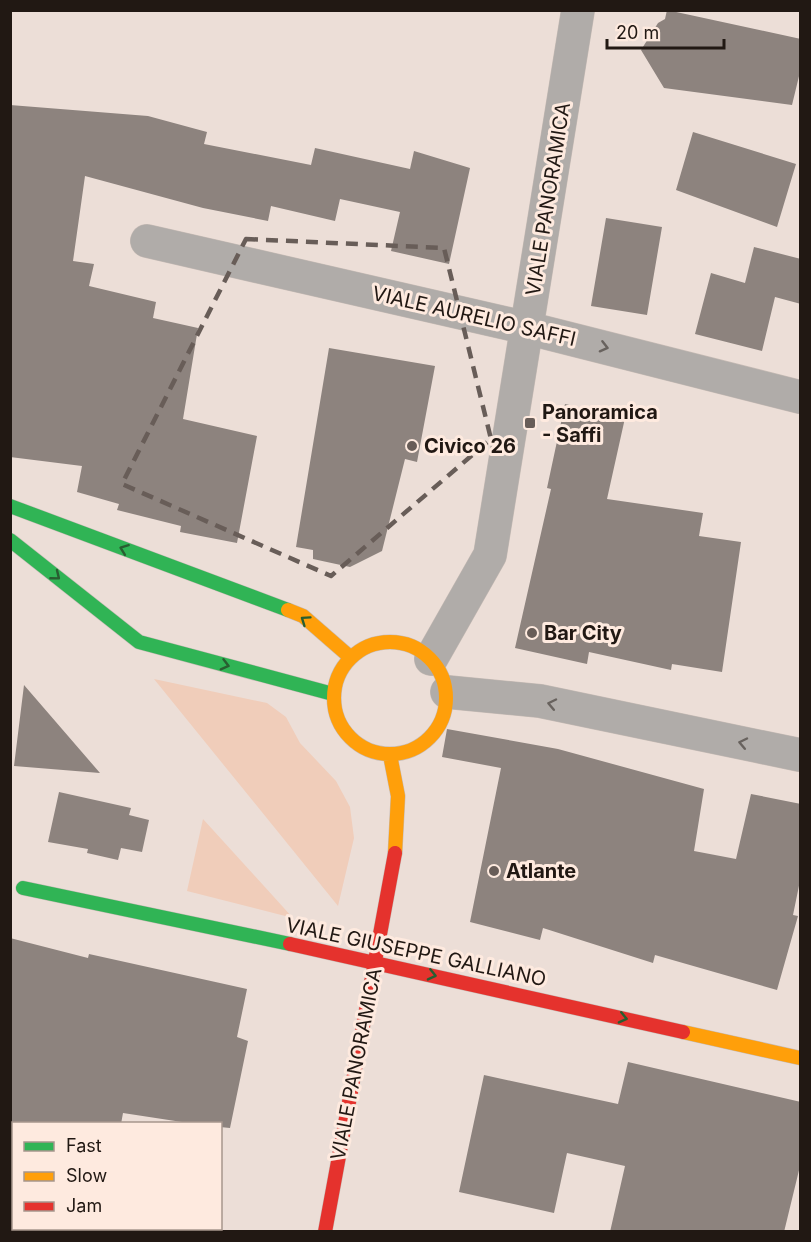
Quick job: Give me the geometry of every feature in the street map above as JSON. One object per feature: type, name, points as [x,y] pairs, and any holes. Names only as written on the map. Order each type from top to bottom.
[{"type":"street","name":"VIALE PANORAMICA","points":[[432,659],[490,555],[578,10]]},
{"type":"street","name":"VIALE AURELIO SAFFI","points":[[147,241],[527,328],[801,397]]},
{"type":"street","points":[[10,506],[303,616],[350,657]]},
{"type":"street","points":[[10,540],[139,642],[333,694]]},
{"type":"street","points":[[390,641],[414,646],[432,659],[442,675],[447,692],[441,722],[420,746],[390,754],[371,751],[357,744],[346,734],[338,722],[333,694],[339,673],[350,657],[372,644],[390,641]]},
{"type":"street","points":[[447,692],[540,701],[801,755]]},
{"type":"street","name":"VIALE PANORAMICA","points":[[325,1232],[397,844],[398,796],[390,754]]},
{"type":"street","name":"VIALE GIUSEPPE GALLIANO","points":[[23,888],[375,962],[801,1058]]},
{"type":"highlighted area","points":[[246,239],[444,248],[491,439],[331,576],[122,484]]},
{"type":"shaded area","points":[[154,679],[267,703],[286,717],[300,743],[336,781],[350,807],[354,838],[338,906]]},
{"type":"shaded area","points":[[203,819],[293,918],[187,891]]},
{"type":"building","points":[[667,10],[801,39],[801,68],[792,105],[664,88],[641,50],[658,23],[665,19]]},
{"type":"building","points":[[10,105],[148,116],[207,132],[204,144],[311,165],[315,148],[410,169],[414,151],[470,168],[449,264],[391,251],[400,212],[340,199],[335,221],[271,206],[268,221],[203,208],[85,176],[73,261],[94,264],[89,286],[156,302],[153,318],[198,328],[183,419],[257,436],[237,543],[180,532],[181,526],[117,510],[119,504],[77,492],[82,466],[10,457]]},
{"type":"building","points":[[693,132],[796,164],[777,227],[676,190]]},
{"type":"building","points":[[606,218],[662,227],[647,315],[591,306]]},
{"type":"building","points":[[754,247],[801,259],[801,304],[775,297],[762,351],[695,334],[711,273],[745,283]]},
{"type":"building","points":[[329,348],[435,366],[417,462],[405,459],[382,551],[350,567],[313,559],[313,550],[296,547]]},
{"type":"building","points":[[565,404],[625,418],[607,499],[703,513],[699,536],[741,542],[722,672],[672,664],[671,670],[589,652],[587,664],[515,648],[551,489],[547,488]]},
{"type":"building","points":[[24,685],[100,773],[14,766]]},
{"type":"building","points":[[447,729],[558,749],[704,789],[694,851],[736,859],[751,794],[801,804],[801,876],[793,915],[798,916],[777,990],[655,955],[653,963],[543,928],[540,940],[470,922],[501,768],[442,757]]},
{"type":"building","points":[[59,792],[131,808],[129,815],[149,820],[142,852],[121,848],[118,860],[87,853],[88,849],[48,842]]},
{"type":"building","points":[[10,938],[88,958],[89,954],[247,989],[237,1037],[248,1041],[230,1128],[222,1127],[222,1122],[182,1122],[123,1113],[121,1122],[12,1122],[10,1124]]},
{"type":"building","points":[[628,1062],[801,1102],[801,1162],[784,1232],[610,1232],[625,1166],[567,1153],[554,1213],[459,1192],[484,1075],[618,1104]]},
{"type":"traffic: fast","points":[[10,506],[288,610]]},
{"type":"traffic: fast","points":[[10,540],[139,642],[333,694]]},
{"type":"traffic: fast","points":[[23,888],[290,944]]},
{"type":"traffic: slow","points":[[288,610],[303,616],[350,657]]},
{"type":"traffic: slow","points":[[390,642],[412,646],[430,658],[442,676],[446,698],[442,720],[430,738],[412,750],[390,754],[368,750],[350,738],[338,720],[334,698],[338,676],[350,658],[368,646],[390,642]]},
{"type":"traffic: slow","points":[[390,755],[398,796],[395,853]]},
{"type":"traffic: slow","points":[[683,1032],[800,1058]]},
{"type":"traffic: jam","points":[[325,1232],[395,853]]},
{"type":"traffic: jam","points":[[290,944],[683,1032]]},
{"type":"place","name":"Panoramica - Saffi","points":[[530,423]]},
{"type":"place","name":"Civico 26","points":[[412,446]]},
{"type":"place","name":"Bar City","points":[[532,633]]},
{"type":"place","name":"Atlante","points":[[494,871]]}]
